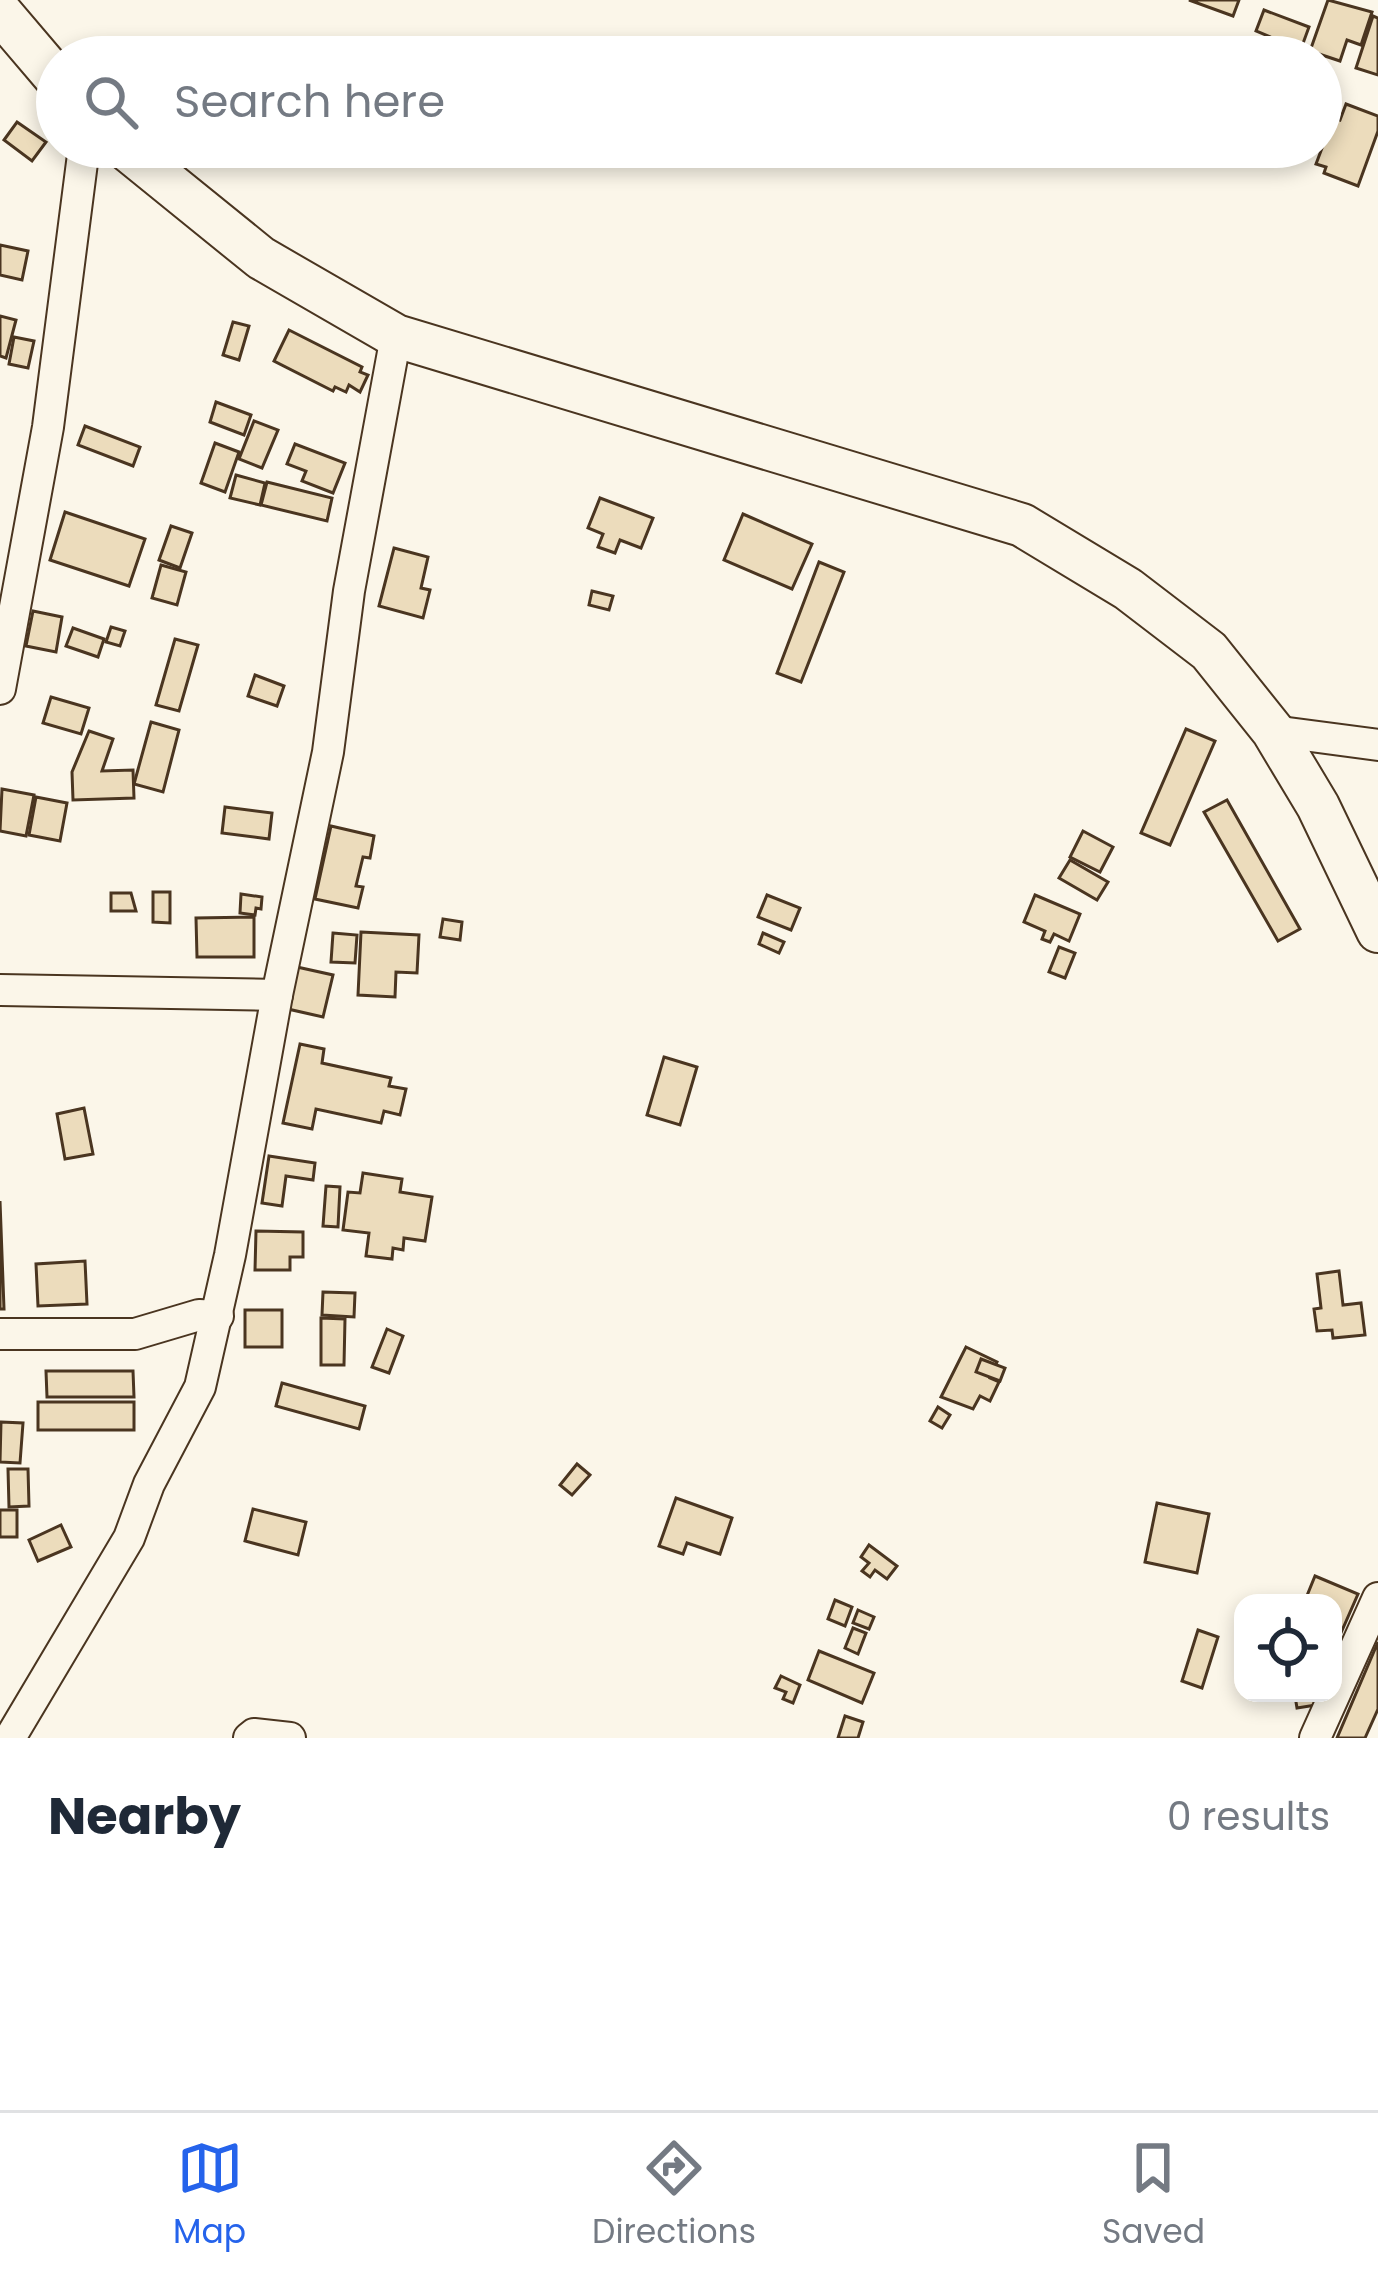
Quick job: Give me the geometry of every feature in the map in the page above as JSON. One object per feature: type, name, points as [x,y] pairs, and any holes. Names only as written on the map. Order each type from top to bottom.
[{"type":"street","points":[[0,12],[36,54]]},
{"type":"street","points":[[0,688],[48,427],[81,168]]},
{"type":"street","points":[[150,168],[261,258],[395,336],[1022,525],[1129,589],[1209,651],[1273,730],[1318,806],[1378,931]]},
{"type":"street","points":[[10,1738],[129,1538],[149,1484],[200,1387],[218,1316],[328,752],[349,591],[395,336]]},
{"type":"street","points":[[1273,730],[1378,745]]},
{"type":"street","points":[[0,990],[277,995]]},
{"type":"street","points":[[0,1334],[135,1334],[199,1316],[218,1316]]},
{"type":"street","points":[[1315,1738],[1378,1598]]},
{"type":"street","points":[[249,1738],[254,1734],[290,1738]]},
{"type":"building","points":[[1189,0],[1239,0],[1233,16]]},
{"type":"building","points":[[1328,0],[1372,12],[1361,45],[1347,40],[1342,55],[1342,36],[1315,36]]},
{"type":"building","points":[[1264,10],[1309,27],[1306,36],[1268,36],[1256,31]]},
{"type":"building","points":[[1373,16],[1378,18],[1378,75],[1356,68]]},
{"type":"building","points":[[1346,104],[1378,116],[1378,131],[1358,186],[1324,173],[1326,168],[1342,168]]},
{"type":"building","points":[[17,122],[36,135],[36,156],[32,161],[4,140]]},
{"type":"building","points":[[0,245],[28,251],[22,280],[0,275]]},
{"type":"building","points":[[0,316],[16,320],[6,358],[0,356]]},
{"type":"building","points":[[233,322],[249,326],[239,360],[223,355]]},
{"type":"building","points":[[289,330],[362,367],[360,372],[368,375],[360,392],[349,385],[346,392],[335,387],[333,391],[274,361]]},
{"type":"building","points":[[14,337],[34,341],[28,368],[9,364]]},
{"type":"building","points":[[216,402],[251,415],[244,435],[210,422]]},
{"type":"building","points":[[254,421],[278,430],[262,468],[239,459]]},
{"type":"building","points":[[85,426],[140,447],[133,466],[78,445]]},
{"type":"building","points":[[215,443],[239,452],[225,492],[201,483]]},
{"type":"building","points":[[295,444],[345,463],[333,493],[302,481],[306,471],[287,464]]},
{"type":"building","points":[[236,475],[265,483],[260,505],[230,498]]},
{"type":"building","points":[[267,482],[332,498],[327,521],[261,505]]},
{"type":"building","points":[[600,498],[653,518],[641,548],[620,540],[615,553],[598,547],[603,534],[588,528]]},
{"type":"building","points":[[65,512],[145,539],[129,586],[50,560]]},
{"type":"building","points":[[743,514],[812,544],[792,589],[724,560]]},
{"type":"building","points":[[171,526],[192,533],[180,568],[159,560]]},
{"type":"building","points":[[394,548],[428,557],[421,588],[430,590],[423,618],[379,606]]},
{"type":"building","points":[[819,562],[844,572],[801,682],[777,673]]},
{"type":"building","points":[[161,565],[186,572],[177,605],[152,598]]},
{"type":"building","points":[[592,591],[613,596],[609,610],[589,605]]},
{"type":"building","points":[[33,611],[62,617],[56,652],[26,646]]},
{"type":"building","points":[[111,627],[125,631],[120,646],[106,642]]},
{"type":"building","points":[[73,628],[104,639],[98,657],[66,646]]},
{"type":"building","points":[[175,639],[198,645],[179,711],[156,705]]},
{"type":"building","points":[[255,675],[284,686],[277,706],[248,696]]},
{"type":"building","points":[[51,697],[89,708],[81,734],[43,723]]},
{"type":"building","points":[[151,722],[179,730],[163,792],[134,784]]},
{"type":"building","points":[[1186,729],[1215,741],[1170,845],[1141,833]]},
{"type":"building","points":[[89,731],[113,739],[102,771],[133,770],[134,798],[73,800],[72,772]]},
{"type":"building","points":[[2,789],[34,795],[26,836],[0,831]]},
{"type":"building","points":[[36,797],[67,803],[60,841],[29,835]]},
{"type":"building","points":[[1227,800],[1300,929],[1278,941],[1204,812]]},
{"type":"building","points":[[225,807],[272,813],[269,839],[222,833]]},
{"type":"building","points":[[331,826],[374,836],[370,858],[363,857],[356,886],[363,887],[358,908],[315,899]]},
{"type":"building","points":[[1083,831],[1113,847],[1100,872],[1070,857]]},
{"type":"building","points":[[1070,860],[1108,882],[1097,900],[1059,878]]},
{"type":"building","points":[[153,892],[170,892],[170,923],[153,922]]},
{"type":"building","points":[[111,893],[131,893],[136,911],[111,911]]},
{"type":"building","points":[[241,894],[262,897],[255,915],[240,913]]},
{"type":"building","points":[[767,895],[800,908],[791,930],[758,917]]},
{"type":"building","points":[[1035,895],[1080,914],[1069,941],[1054,934],[1050,942],[1042,939],[1045,931],[1024,922]]},
{"type":"building","points":[[254,917],[254,957],[197,957],[196,918]]},
{"type":"building","points":[[443,919],[462,922],[460,940],[440,937]]},
{"type":"building","points":[[361,932],[419,935],[417,973],[396,972],[395,997],[358,995]]},
{"type":"building","points":[[333,933],[357,935],[355,963],[331,962]]},
{"type":"building","points":[[763,933],[784,942],[779,953],[759,944]]},
{"type":"building","points":[[1059,947],[1075,953],[1065,978],[1049,972]]},
{"type":"building","points":[[297,967],[333,975],[323,1017],[288,1009]]},
{"type":"building","points":[[300,1044],[324,1049],[322,1063],[391,1078],[389,1086],[406,1089],[400,1115],[384,1111],[381,1123],[316,1109],[312,1129],[283,1123]]},
{"type":"building","points":[[664,1057],[697,1067],[680,1125],[647,1115]]},
{"type":"building","points":[[84,1108],[93,1154],[65,1159],[57,1114]]},
{"type":"building","points":[[269,1156],[315,1163],[313,1180],[286,1176],[282,1206],[262,1203]]},
{"type":"building","points":[[363,1173],[402,1179],[400,1192],[432,1197],[425,1241],[404,1238],[403,1250],[393,1248],[392,1259],[366,1256],[369,1233],[343,1230],[348,1192],[360,1193]]},
{"type":"building","points":[[326,1186],[340,1187],[338,1227],[323,1226]]},
{"type":"building","points":[[0,1201],[4,1309],[0,1309]]},
{"type":"building","points":[[256,1231],[303,1232],[303,1257],[290,1257],[290,1270],[255,1270]]},
{"type":"building","points":[[85,1261],[87,1304],[38,1306],[36,1264]]},
{"type":"building","points":[[1339,1271],[1343,1305],[1361,1303],[1365,1335],[1333,1338],[1332,1330],[1317,1331],[1314,1309],[1321,1308],[1317,1274]]},
{"type":"building","points":[[323,1292],[355,1293],[354,1317],[322,1315]]},
{"type":"building","points":[[245,1310],[282,1310],[282,1347],[245,1347]]},
{"type":"building","points":[[321,1318],[345,1319],[344,1365],[321,1365]]},
{"type":"building","points":[[387,1329],[403,1336],[389,1373],[372,1367]]},
{"type":"building","points":[[966,1347],[997,1362],[990,1378],[999,1382],[990,1401],[980,1396],[973,1409],[941,1397]]},
{"type":"building","points":[[981,1359],[1005,1368],[1000,1381],[976,1372]]},
{"type":"building","points":[[46,1371],[133,1371],[134,1397],[47,1397]]},
{"type":"building","points":[[282,1383],[365,1406],[359,1429],[276,1406]]},
{"type":"building","points":[[38,1402],[134,1402],[134,1430],[38,1430]]},
{"type":"building","points":[[938,1407],[950,1415],[942,1428],[930,1421]]},
{"type":"building","points":[[1,1422],[23,1423],[20,1463],[0,1462]]},
{"type":"building","points":[[577,1464],[590,1475],[572,1495],[560,1485]]},
{"type":"building","points":[[8,1469],[28,1469],[29,1506],[9,1507]]},
{"type":"building","points":[[676,1498],[732,1518],[720,1554],[687,1543],[683,1554],[659,1546]]},
{"type":"building","points":[[1157,1503],[1209,1514],[1197,1573],[1145,1562]]},
{"type":"building","points":[[253,1509],[306,1522],[298,1555],[245,1541]]},
{"type":"building","points":[[0,1510],[17,1510],[17,1537],[0,1537]]},
{"type":"building","points":[[61,1525],[71,1547],[38,1561],[29,1540]]},
{"type":"building","points":[[869,1545],[897,1566],[887,1579],[875,1570],[870,1577],[862,1571],[869,1563],[861,1557]]},
{"type":"building","points":[[1315,1576],[1358,1594],[1342,1630],[1342,1594],[1308,1594]]},
{"type":"building","points":[[835,1600],[852,1607],[845,1626],[828,1619]]},
{"type":"building","points":[[858,1610],[874,1617],[869,1629],[853,1623]]},
{"type":"building","points":[[853,1628],[866,1633],[858,1654],[845,1648]]},
{"type":"building","points":[[1198,1630],[1218,1637],[1202,1688],[1182,1681]]},
{"type":"building","points":[[1378,1642],[1378,1709],[1365,1738],[1337,1738]]},
{"type":"building","points":[[819,1651],[874,1673],[862,1703],[808,1680]]},
{"type":"building","points":[[781,1676],[800,1685],[793,1703],[783,1699],[786,1692],[775,1688]]},
{"type":"building","points":[[845,1716],[863,1722],[858,1738],[838,1738]]}]
